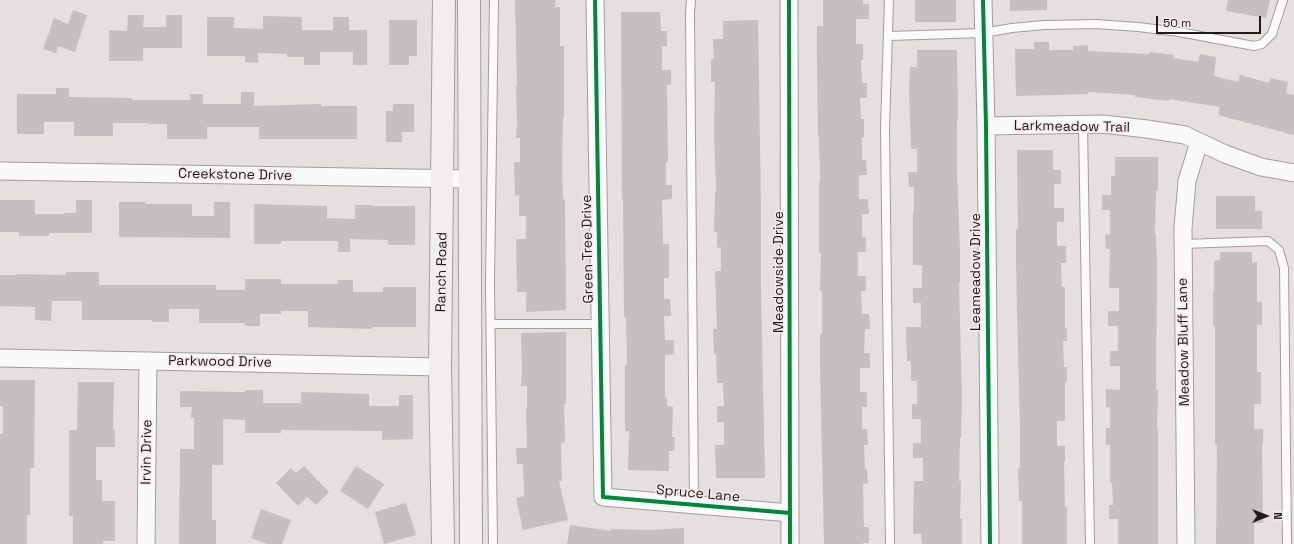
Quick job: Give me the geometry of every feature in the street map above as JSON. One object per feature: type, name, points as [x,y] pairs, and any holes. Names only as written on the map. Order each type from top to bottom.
[{"type":"main road","name":"Ranch Road","points":[[443,544],[440,367],[444,0]]},
{"type":"main road","name":"Ranch Road","points":[[469,0],[471,544]]},
{"type":"street","name":"Green Tree Drive","points":[[595,0],[603,497]]},
{"type":"street","name":"Meadowside Drive","points":[[789,0],[790,544]]},
{"type":"street","name":"Leameadow Drive","points":[[983,0],[986,126],[990,544]]},
{"type":"street","name":"Larkmeadow Trail","points":[[986,126],[1103,124],[1148,129],[1185,135],[1225,154],[1261,167],[1294,173]]},
{"type":"street","name":"Meadow Bluff Lane","points":[[1186,544],[1183,228],[1188,181],[1199,142]]},
{"type":"street","name":"Creekstone Drive","points":[[0,171],[470,179]]},
{"type":"street","name":"Parkwood Drive","points":[[0,358],[440,367]]},
{"type":"street","name":"Irvin Drive","points":[[146,544],[148,361]]},
{"type":"street","name":"Spruce Lane","points":[[603,497],[790,513]]},
{"type":"lane","points":[[493,544],[491,324],[494,0]]},
{"type":"lane","points":[[691,0],[694,504]]},
{"type":"lane","points":[[889,0],[885,128],[890,544]]},
{"type":"lane","points":[[889,36],[983,33],[1044,25],[1096,24],[1179,32],[1254,46],[1262,44],[1272,34],[1283,0]]},
{"type":"lane","points":[[1083,125],[1090,544]]},
{"type":"lane","points":[[1183,244],[1268,242],[1279,250],[1284,268],[1287,544]]},
{"type":"lane","points":[[491,324],[600,324]]},
{"type":"building","points":[[515,0],[556,0],[555,7],[560,7],[560,46],[564,46],[562,167],[563,200],[565,199],[566,310],[526,312],[526,292],[517,292],[516,239],[526,239],[526,216],[519,216],[519,195],[515,196],[514,162],[520,162],[520,138],[516,138],[517,86]]},
{"type":"building","points":[[823,0],[863,0],[863,4],[869,4],[869,19],[856,19],[856,44],[863,44],[863,60],[861,60],[862,83],[867,83],[867,98],[860,98],[861,119],[864,119],[862,160],[866,160],[867,175],[859,175],[859,199],[868,199],[869,214],[862,214],[862,237],[866,237],[866,252],[858,252],[858,276],[866,276],[866,291],[861,291],[862,314],[869,314],[870,329],[865,329],[864,353],[870,353],[870,368],[860,368],[860,392],[867,392],[867,407],[862,407],[862,429],[867,429],[868,445],[864,445],[865,469],[867,469],[868,483],[863,484],[864,527],[869,527],[869,543],[863,544],[824,544],[820,368],[822,291],[820,291],[821,253],[819,253],[820,181],[817,59],[817,26],[823,26]]},
{"type":"building","points":[[915,0],[956,0],[956,22],[915,22]]},
{"type":"building","points":[[1010,0],[1047,0],[1047,10],[1010,11]]},
{"type":"building","points":[[1228,0],[1270,0],[1266,18],[1226,11]]},
{"type":"building","points":[[73,10],[87,15],[75,52],[58,46],[56,53],[43,49],[54,18],[68,24]]},
{"type":"building","points":[[621,12],[660,12],[661,31],[667,31],[667,46],[662,46],[662,70],[671,70],[671,85],[667,85],[668,162],[666,162],[666,185],[672,185],[672,199],[662,200],[663,244],[669,244],[669,278],[664,278],[664,299],[670,299],[671,316],[664,316],[665,340],[674,340],[674,354],[665,355],[665,398],[667,398],[667,406],[673,407],[672,437],[675,437],[674,451],[669,451],[669,471],[628,470],[629,431],[625,431],[625,365],[627,365],[626,317],[624,317],[622,200]]},
{"type":"building","points":[[128,15],[144,15],[143,27],[166,27],[166,15],[182,15],[182,48],[143,48],[143,61],[109,61],[109,30],[127,31]]},
{"type":"building","points":[[263,16],[302,17],[302,30],[333,30],[333,17],[349,17],[349,30],[367,30],[367,65],[353,65],[353,52],[320,52],[320,65],[304,65],[304,57],[287,57],[287,54],[258,53],[258,63],[245,62],[245,56],[207,56],[207,17],[234,17],[234,28],[263,29]]},
{"type":"building","points":[[389,20],[417,20],[417,56],[409,56],[409,65],[389,65]]},
{"type":"building","points":[[758,20],[765,478],[716,478],[715,445],[724,445],[724,422],[717,422],[717,406],[724,406],[723,383],[717,383],[713,329],[717,329],[715,271],[721,271],[721,247],[717,248],[717,232],[714,232],[716,192],[714,131],[715,82],[711,82],[711,59],[714,59],[713,39],[723,39],[723,21]]},
{"type":"building","points":[[1034,42],[1049,42],[1049,50],[1073,50],[1073,46],[1088,45],[1088,51],[1149,54],[1150,52],[1174,55],[1173,58],[1198,62],[1200,54],[1216,57],[1214,76],[1238,82],[1240,75],[1269,83],[1271,78],[1288,82],[1286,93],[1294,95],[1294,135],[1218,115],[1220,107],[1169,99],[1169,101],[1135,97],[1135,95],[1088,92],[1088,94],[1016,96],[1015,49],[1034,49]]},
{"type":"building","points":[[917,50],[957,50],[957,172],[960,250],[959,282],[962,399],[959,481],[961,481],[960,519],[962,519],[962,544],[922,544],[921,534],[913,534],[914,481],[923,481],[923,458],[913,458],[913,443],[921,443],[921,419],[912,419],[912,404],[917,404],[917,381],[911,381],[911,361],[907,361],[906,327],[921,327],[921,303],[913,303],[913,288],[922,288],[922,265],[913,265],[914,187],[909,187],[908,172],[917,172],[917,149],[911,149],[909,88],[910,67],[917,67]]},
{"type":"building","points":[[56,88],[69,88],[69,97],[132,98],[132,100],[190,100],[190,94],[203,94],[203,104],[241,104],[241,92],[254,92],[254,106],[321,104],[321,106],[357,106],[357,139],[259,139],[259,127],[207,127],[207,139],[167,139],[167,124],[149,123],[113,123],[113,136],[74,136],[74,122],[44,122],[44,134],[17,134],[17,94],[56,94]]},
{"type":"building","points":[[393,104],[414,104],[414,132],[402,132],[402,142],[386,142],[386,111],[393,111]]},
{"type":"building","points":[[1017,150],[1053,150],[1053,170],[1061,170],[1061,184],[1054,184],[1054,208],[1064,208],[1064,222],[1057,222],[1057,246],[1066,246],[1066,263],[1061,263],[1062,287],[1065,287],[1065,328],[1067,328],[1067,341],[1063,341],[1064,367],[1067,367],[1067,382],[1065,382],[1065,421],[1057,421],[1057,446],[1065,446],[1064,462],[1065,507],[1067,507],[1067,544],[1022,544],[1022,501],[1019,501],[1018,468],[1020,468],[1020,429],[1016,266],[1016,229],[1018,229]]},
{"type":"building","points":[[1115,157],[1158,157],[1158,191],[1156,191],[1155,234],[1157,267],[1156,390],[1158,390],[1158,544],[1118,544],[1118,519],[1109,519],[1109,505],[1113,505],[1112,483],[1110,483],[1110,445],[1106,445],[1106,428],[1110,428],[1110,407],[1106,407],[1106,389],[1120,390],[1120,366],[1110,366],[1110,351],[1118,351],[1118,326],[1108,326],[1108,311],[1119,311],[1119,288],[1109,288],[1110,249],[1106,249],[1105,235],[1110,234],[1110,210],[1102,210],[1102,195],[1111,195],[1111,176],[1115,176]]},
{"type":"building","points":[[1216,196],[1255,196],[1255,211],[1262,211],[1262,229],[1216,229]]},
{"type":"building","points":[[0,200],[35,200],[35,214],[64,214],[76,213],[76,200],[92,200],[92,233],[49,233],[49,236],[19,236],[19,232],[0,232]]},
{"type":"building","points":[[119,202],[146,202],[146,204],[192,204],[192,216],[214,216],[214,202],[230,202],[230,238],[119,237]]},
{"type":"building","points":[[254,204],[327,206],[327,218],[355,219],[355,205],[415,206],[415,245],[388,245],[388,240],[350,239],[350,252],[338,252],[338,241],[281,241],[281,244],[254,244]]},
{"type":"building","points":[[1220,252],[1252,252],[1252,263],[1257,262],[1257,302],[1262,302],[1262,325],[1257,325],[1257,372],[1261,372],[1261,404],[1254,404],[1254,429],[1263,429],[1263,523],[1254,523],[1254,544],[1216,544],[1217,445],[1215,445],[1215,326],[1213,326],[1213,291],[1214,261],[1220,260]]},
{"type":"building","points":[[66,272],[99,272],[99,285],[216,285],[216,290],[245,290],[245,279],[281,279],[281,284],[338,284],[338,280],[353,280],[353,292],[383,292],[383,287],[416,287],[416,327],[372,327],[372,329],[308,327],[308,311],[281,311],[281,314],[260,314],[260,326],[245,326],[245,323],[199,323],[199,309],[169,309],[169,322],[152,322],[152,320],[82,320],[82,301],[52,301],[51,321],[35,320],[35,307],[0,306],[0,275],[66,275]]},
{"type":"building","points":[[566,332],[566,404],[564,404],[565,442],[561,443],[562,481],[559,481],[568,520],[523,530],[516,498],[524,496],[523,464],[517,464],[516,448],[527,448],[527,386],[521,386],[521,333]]},
{"type":"building","points":[[0,380],[35,380],[34,468],[30,468],[30,515],[27,515],[27,544],[0,544],[0,434],[3,434],[3,406],[0,406]]},
{"type":"building","points":[[78,382],[114,382],[113,430],[115,430],[115,447],[96,447],[96,480],[102,480],[102,501],[115,501],[115,541],[103,541],[103,544],[73,544],[73,516],[69,516],[69,430],[77,430]]},
{"type":"building","points":[[245,390],[263,390],[263,403],[301,403],[301,392],[369,394],[369,406],[399,406],[399,395],[413,395],[413,439],[382,440],[382,431],[281,430],[281,433],[245,433],[245,420],[223,419],[223,465],[212,465],[212,520],[216,520],[216,544],[179,544],[180,449],[194,449],[194,418],[191,418],[192,407],[180,407],[180,391],[245,392]]},
{"type":"building","points":[[304,466],[329,492],[316,505],[307,497],[298,506],[276,483],[291,468],[296,473]]},
{"type":"building","points":[[356,466],[384,484],[368,509],[340,491]]},
{"type":"building","points":[[406,503],[416,535],[384,544],[375,512]]},
{"type":"building","points":[[261,509],[291,520],[282,544],[268,544],[251,538]]},
{"type":"building","points":[[570,525],[611,531],[611,529],[650,530],[684,528],[684,544],[567,544]]},
{"type":"cycle path","points":[[595,0],[603,497],[790,513]]},
{"type":"cycle path","points":[[789,0],[790,544]]},
{"type":"cycle path","points":[[983,0],[986,126],[990,544]]}]
